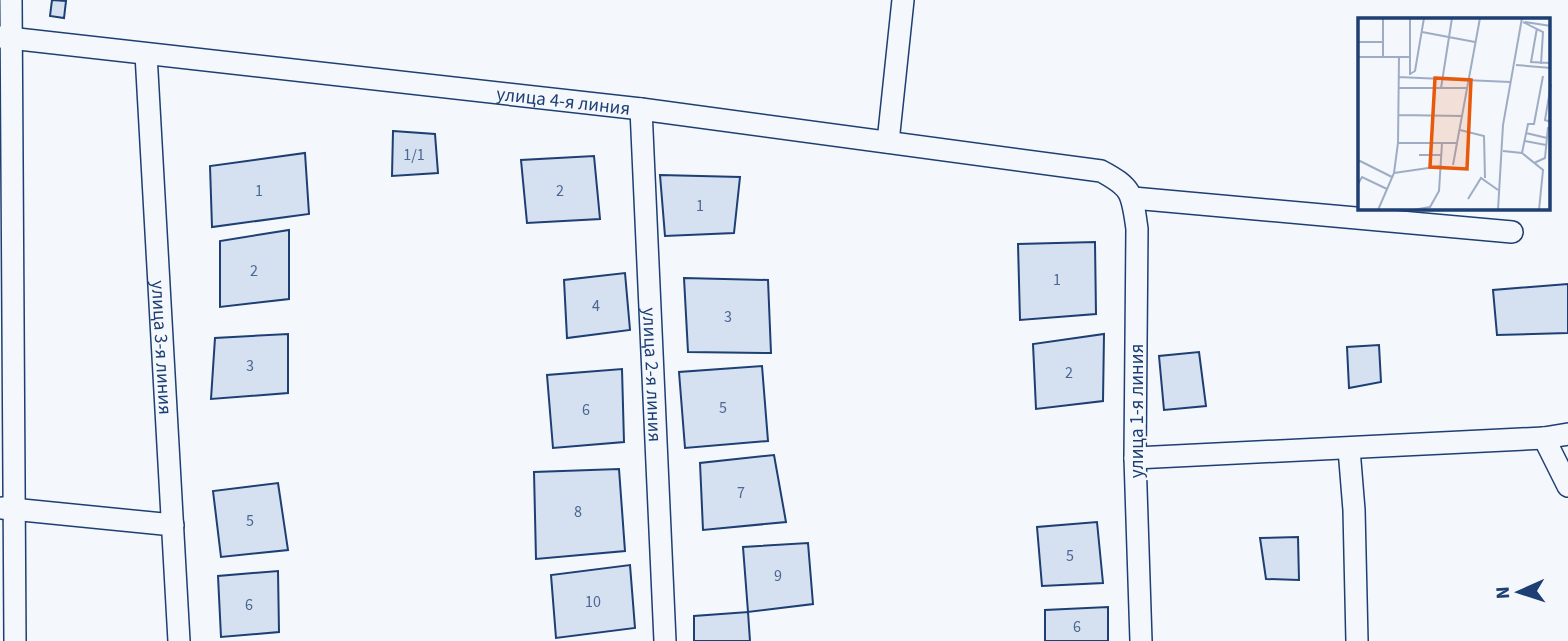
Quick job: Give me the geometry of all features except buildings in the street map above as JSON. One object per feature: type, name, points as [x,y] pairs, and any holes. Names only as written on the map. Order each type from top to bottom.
[{"type":"street","points":[[11,0],[6,37],[7,508],[15,641]]},
{"type":"street","points":[[888,142],[903,0]]},
{"type":"street","name":"улица 4-я линия","points":[[6,37],[641,109],[1101,171],[1128,191],[1512,232]]},
{"type":"street","name":"улица 3-я линия","points":[[146,54],[179,641]]},
{"type":"street","name":"улица 2-я линия","points":[[641,109],[665,641]]},
{"type":"street","name":"улица 1-я линия","points":[[1128,191],[1137,229],[1135,458],[1141,641]]},
{"type":"street","points":[[1135,458],[1349,449],[1544,438],[1568,434]]},
{"type":"street","points":[[1544,438],[1568,486]]},
{"type":"street","points":[[1349,449],[1354,510],[1357,641]]},
{"type":"street","points":[[7,508],[173,525]]}]
